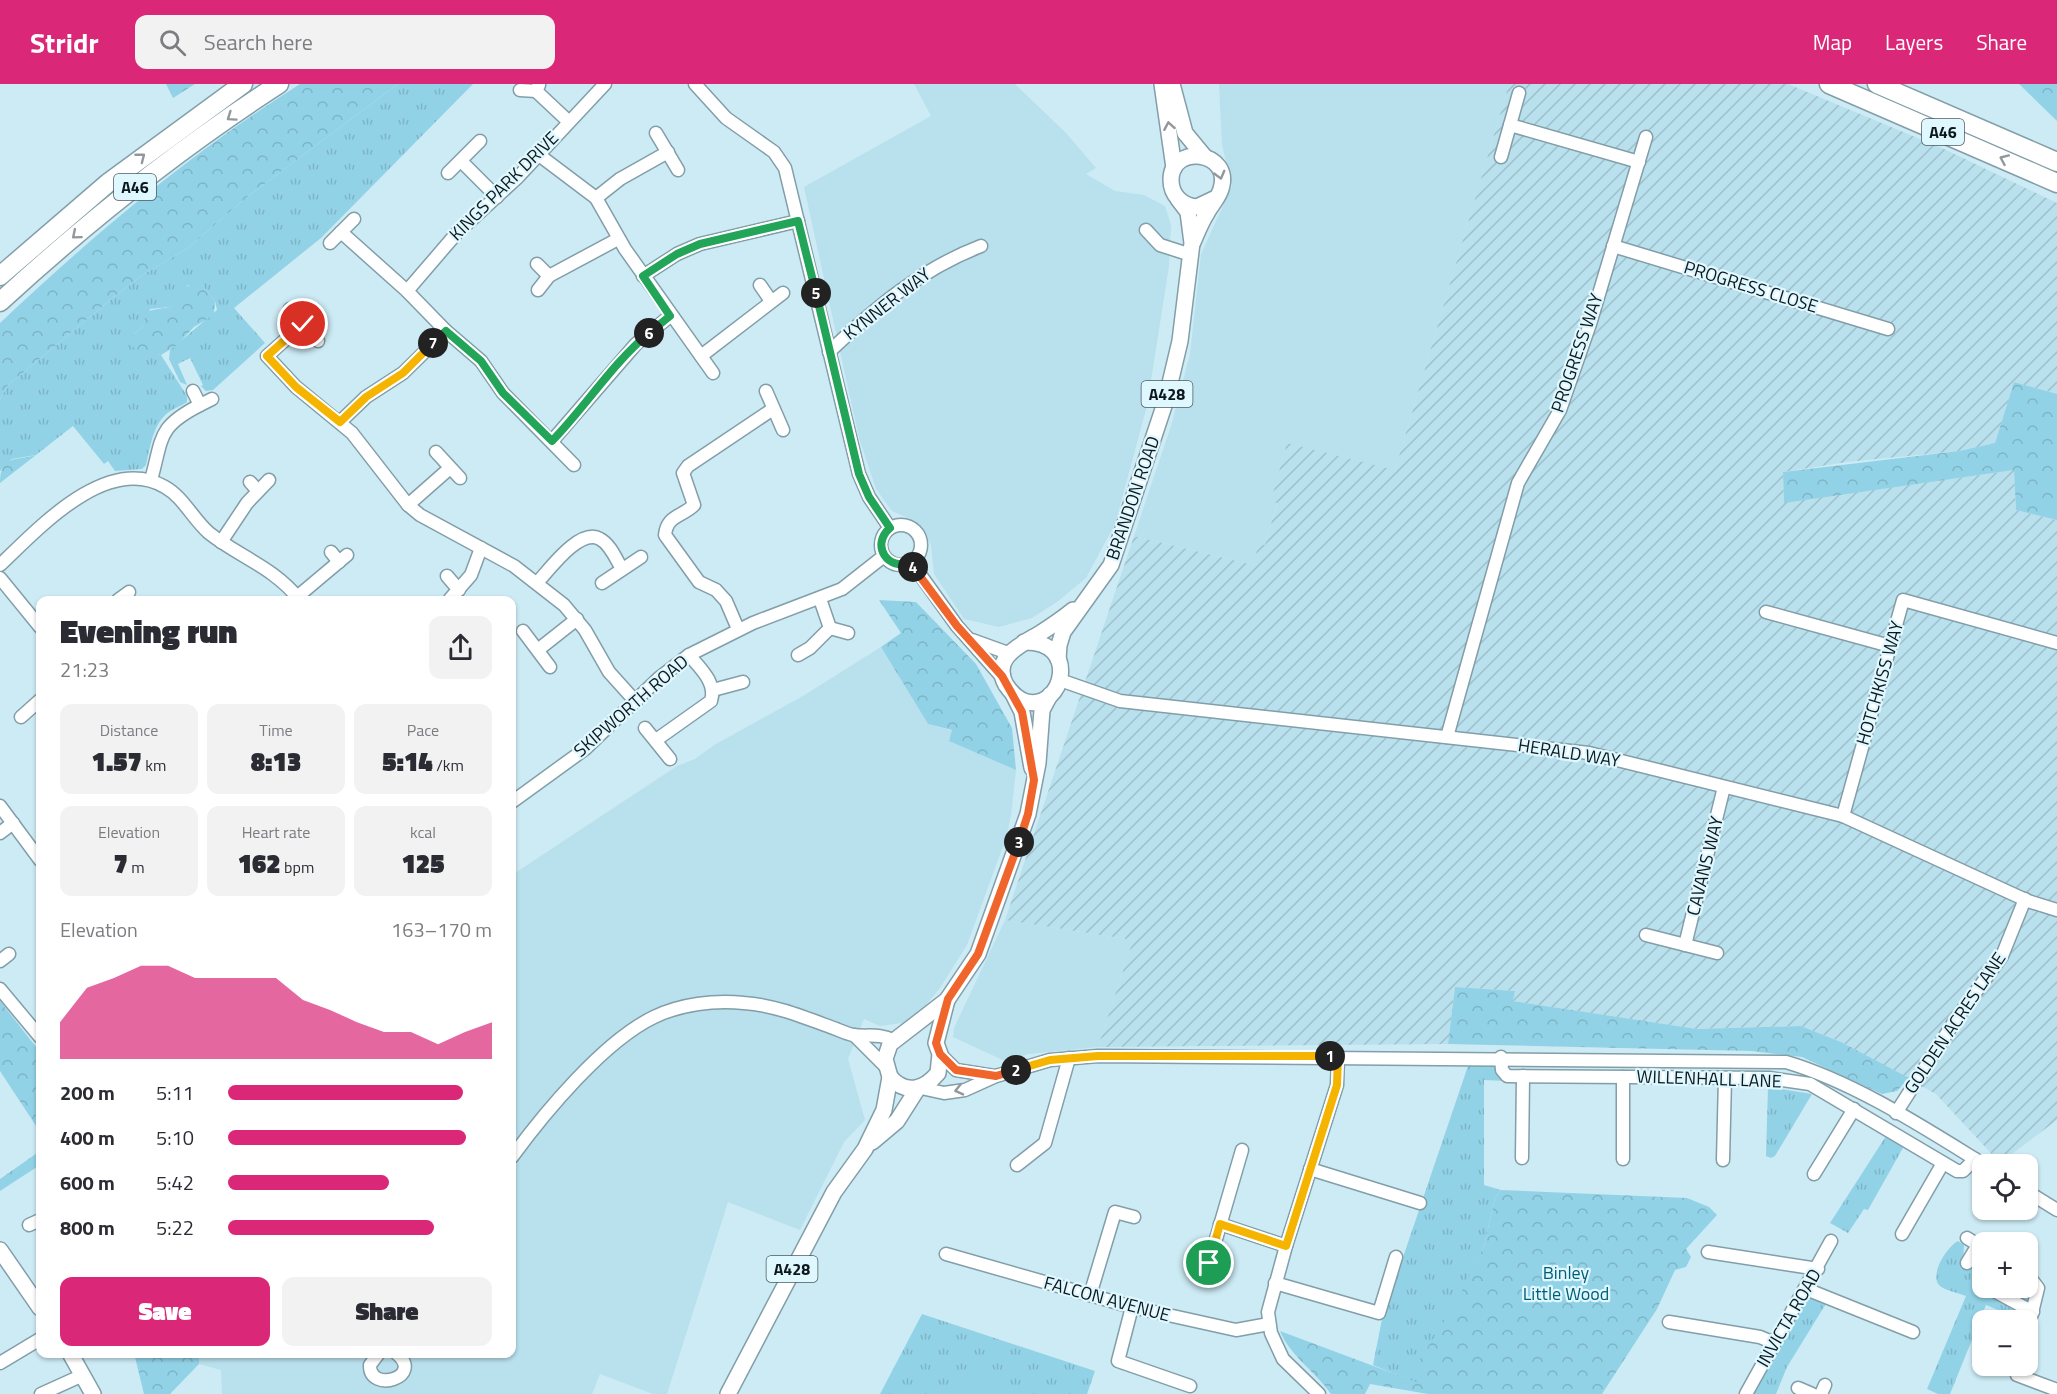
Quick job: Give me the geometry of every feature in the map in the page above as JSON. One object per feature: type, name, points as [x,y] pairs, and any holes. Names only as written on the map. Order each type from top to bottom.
[{"type":"highway","name":"A46","points":[[0,276],[124,170],[243,84]]},
{"type":"highway","name":"A46","points":[[0,302],[123,195],[185,148],[279,84]]},
{"type":"highway","name":"A46","points":[[1828,84],[2057,183]]},
{"type":"highway","name":"A46","points":[[1877,84],[2057,162]]},
{"type":"main road","points":[[1162,84],[1174,168],[1171,186],[1178,199],[1197,207],[1216,198],[1221,189],[1222,176],[1217,165],[1204,156],[1185,133],[1172,84]]},
{"type":"main road","points":[[1174,168],[1186,157],[1204,156]]},
{"type":"main road","name":"BRANDON ROAD","points":[[1191,249],[1216,198]]},
{"type":"main road","name":"BRANDON ROAD","points":[[1059,658],[1059,645],[1063,632],[1111,565],[1166,400],[1180,341],[1191,249],[1188,212],[1178,199]]},
{"type":"main road","name":"BRANDON ROAD","points":[[1024,642],[1081,604]]},
{"type":"main road","points":[[1024,642],[1045,645],[1059,658]]},
{"type":"main road","name":"A428","points":[[1008,653],[1024,642]]},
{"type":"main road","points":[[1002,676],[1004,660],[1008,653]]},
{"type":"main road","name":"A428","points":[[728,1394],[834,1192],[865,1149],[884,1110],[888,1072],[886,1052],[899,1037],[948,999],[982,945],[1028,814],[1042,710],[1060,680],[1059,658]]},
{"type":"main road","name":"A428","points":[[1002,676],[1022,712],[1034,780]]},
{"type":"main road","points":[[1014,695],[1030,703],[1038,702],[1050,695]]},
{"type":"main road","name":"A428","points":[[865,1149],[897,1121],[920,1088],[938,1073],[938,1048],[948,999]]},
{"type":"main road","points":[[899,1037],[918,1032],[938,1048]]},
{"type":"main road","points":[[888,1072],[897,1085],[920,1088]]},
{"type":"main road","points":[[2,1256],[36,1303]]},
{"type":"main road","points":[[73,1358],[93,1394]]},
{"type":"street","name":"KINGS PARK DRIVE","points":[[407,291],[456,234],[539,155],[568,121],[605,84]]},
{"type":"street","name":"KYNNER WAY","points":[[695,84],[726,118],[780,160],[789,176],[859,474],[869,497],[890,528]]},
{"type":"street","points":[[520,90],[538,88],[568,121]]},
{"type":"street","points":[[1500,157],[1519,93]]},
{"type":"street","points":[[1510,125],[1639,162]]},
{"type":"street","points":[[656,133],[678,170]]},
{"type":"street","name":"PROGRESS WAY","points":[[1447,737],[1518,483],[1560,410],[1614,246],[1646,137]]},
{"type":"street","points":[[448,174],[480,141]]},
{"type":"street","points":[[596,198],[620,179],[668,152]]},
{"type":"street","points":[[539,155],[596,198],[618,239],[670,316],[713,373]]},
{"type":"street","points":[[461,161],[497,197]]},
{"type":"street","points":[[330,243],[354,219]]},
{"type":"street","points":[[643,276],[677,254],[700,244],[798,221]]},
{"type":"street","points":[[1146,230],[1160,245],[1191,249]]},
{"type":"street","points":[[341,232],[481,361],[503,393],[574,465]]},
{"type":"street","points":[[538,290],[549,276],[618,239]]},
{"type":"street","name":"KYNNER WAY","points":[[829,352],[864,318],[916,277],[981,246]]},
{"type":"street","name":"PROGRESS CLOSE","points":[[1614,246],[1888,329]]},
{"type":"street","points":[[537,264],[549,276]]},
{"type":"street","points":[[760,285],[771,301]]},
{"type":"street","points":[[701,356],[783,293]]},
{"type":"street","points":[[290,309],[318,341]]},
{"type":"street","points":[[552,441],[636,344],[670,316]]},
{"type":"street","points":[[303,324],[267,356],[296,387],[340,422],[373,458],[408,505],[432,524],[514,566],[577,619],[609,672],[636,702]]},
{"type":"street","points":[[340,422],[366,397],[403,373],[446,331]]},
{"type":"street","points":[[194,391],[200,405]]},
{"type":"street","points":[[766,391],[783,430]]},
{"type":"street","points":[[150,480],[167,427],[173,419],[212,399]]},
{"type":"street","points":[[738,629],[726,601],[716,590],[699,582],[684,565],[665,535],[666,526],[670,519],[694,505],[682,473],[688,466],[773,409]]},
{"type":"street","points":[[436,452],[460,478]]},
{"type":"street","points":[[408,505],[450,468]]},
{"type":"street","points":[[0,566],[46,522],[95,489],[110,481],[124,478],[150,480],[166,488],[198,523],[221,542],[261,564],[296,596]]},
{"type":"street","points":[[221,542],[254,487],[269,480]]},
{"type":"street","points":[[902,525],[917,534],[921,548],[911,562],[898,565],[884,556],[881,542],[890,528],[902,525]]},
{"type":"street","points":[[537,583],[572,546],[589,537],[599,538],[607,544],[622,569]]},
{"type":"street","points":[[447,576],[455,595],[471,575],[481,548]]},
{"type":"street","points":[[302,596],[339,556]]},
{"type":"street","name":"SKIPWORTH ROAD","points":[[516,795],[585,749],[659,678],[689,655],[738,629],[842,589],[884,556]]},
{"type":"street","points":[[602,583],[641,557]]},
{"type":"street","points":[[911,562],[957,626],[1002,676]]},
{"type":"street","points":[[0,578],[36,622]]},
{"type":"street","points":[[819,599],[830,628]]},
{"type":"street","name":"HOTCHKISS WAY","points":[[1843,816],[1903,600],[2057,643]]},
{"type":"street","points":[[1766,612],[1890,646]]},
{"type":"street","points":[[539,649],[577,619]]},
{"type":"street","points":[[830,628],[848,633]]},
{"type":"street","points":[[798,655],[810,648],[830,628]]},
{"type":"street","points":[[523,631],[539,649],[550,667]]},
{"type":"street","points":[[971,639],[1008,653]]},
{"type":"street","points":[[656,740],[711,702],[713,690],[689,655]]},
{"type":"street","name":"HERALD WAY","points":[[1060,680],[1120,701],[1589,753],[1843,816],[2025,899],[2057,910]]},
{"type":"street","points":[[713,690],[743,682]]},
{"type":"street","points":[[21,699],[25,713],[36,703]]},
{"type":"street","points":[[645,728],[670,759]]},
{"type":"street","name":"CAVANS WAY","points":[[1685,945],[1724,787]]},
{"type":"street","points":[[0,806],[36,855]]},
{"type":"street","points":[[0,833],[13,823]]},
{"type":"street","name":"GOLDEN ACRES LANE","points":[[1896,1113],[1956,1019],[2002,956],[2025,899]]},
{"type":"street","points":[[1646,935],[1717,953]]},
{"type":"street","points":[[0,989],[36,1032]]},
{"type":"street","points":[[516,1152],[554,1106],[609,1049],[640,1024],[670,1010],[710,1002],[746,1003],[781,1010],[854,1035],[899,1037]]},
{"type":"street","points":[[854,1035],[888,1072]]},
{"type":"street","name":"WILLENHALL LANE","points":[[938,1048],[956,1070],[996,1076]]},
{"type":"street","points":[[1319,1394],[1283,1359],[1269,1324],[1269,1300],[1337,1085],[1338,1056]]},
{"type":"street","name":"WILLENHALL LANE","points":[[920,1088],[948,1093],[965,1090],[996,1076],[1040,1063],[1069,1058],[1338,1056],[1786,1062],[1815,1070],[1896,1113],[1972,1158]]},
{"type":"street","name":"WILLENHALL LANE","points":[[1501,1057],[1502,1070],[1507,1076],[1769,1078],[1810,1084],[1943,1163],[1963,1171],[1972,1166]]},
{"type":"street","points":[[1017,1165],[1045,1143],[1069,1058]]},
{"type":"street","points":[[1522,1158],[1523,1076]]},
{"type":"street","points":[[1623,1077],[1623,1159]]},
{"type":"street","points":[[1724,1160],[1725,1078]]},
{"type":"street","points":[[1814,1174],[1854,1109]]},
{"type":"street","points":[[1209,1263],[1242,1150]]},
{"type":"street","points":[[1902,1234],[1943,1163]]},
{"type":"street","points":[[1310,1169],[1420,1203]]},
{"type":"street","points":[[2038,1198],[2057,1210]]},
{"type":"street","points":[[1090,1295],[1115,1212],[1134,1217]]},
{"type":"street","points":[[1220,1224],[1286,1246]]},
{"type":"street","points":[[1967,1238],[1972,1241]]},
{"type":"street","name":"INVICTA ROAD","points":[[1746,1394],[1818,1269],[1831,1242]]},
{"type":"street","points":[[1708,1252],[1818,1269]]},
{"type":"street","name":"FALCON AVENUE","points":[[946,1254],[952,1258],[1132,1307],[1236,1330],[1269,1324]]},
{"type":"street","points":[[1967,1263],[1972,1255]]},
{"type":"street","points":[[1275,1283],[1379,1313],[1396,1257]]},
{"type":"street","points":[[1806,1289],[1913,1332]]},
{"type":"street","points":[[2007,1298],[2029,1310]]},
{"type":"street","points":[[1132,1307],[1118,1361],[1190,1386]]},
{"type":"street","points":[[1669,1322],[1760,1337],[1774,1343]]},
{"type":"street","points":[[0,1364],[36,1342]]},
{"type":"street","points":[[374,1358],[370,1370],[379,1383],[389,1385],[399,1380],[404,1371],[400,1358]]},
{"type":"street","points":[[41,1394],[83,1375]]},
{"type":"street","points":[[2020,1376],[2057,1390]]},
{"type":"street","points":[[1798,1388],[1812,1394]]},
{"type":"shaded area","points":[[914,84],[1015,84],[1066,133],[1096,168],[1086,174],[1115,191],[1144,195],[1165,206],[1171,225],[1169,266],[1147,406],[1115,524],[1086,578],[1057,602],[1032,618],[999,627],[964,619],[934,574],[931,545],[915,521],[892,511],[876,489],[859,438],[804,187],[931,116]]},
{"type":"shaded area","points":[[1219,84],[1509,84],[1395,470],[1271,501],[1277,502],[1265,545],[1260,543],[1253,565],[1134,536],[1171,426],[1190,354],[1201,254],[1232,186],[1222,145]]},
{"type":"shaded area","points":[[1509,84],[1788,84],[1944,149],[2057,203],[2057,394],[2014,382],[1995,443],[1959,451],[1847,462],[1783,472],[1784,502],[2014,470],[2016,510],[2057,520],[2057,1120],[2012,1154],[1992,1154],[1936,1094],[1841,1042],[1801,1026],[1697,1029],[1513,1001],[1515,991],[1455,987],[1448,1044],[1098,1047],[1133,940],[1005,920],[1134,536],[1253,565],[1259,543],[1265,545],[1277,503],[1271,501],[1287,443],[1395,470]]},
{"type":"shaded area","points":[[881,647],[928,724],[953,731],[950,741],[1016,770],[1011,816],[1006,838],[967,945],[940,988],[926,1005],[902,1023],[880,1026],[864,1019],[848,1059],[865,1120],[844,1142],[800,1230],[728,1202],[667,1394],[653,1394],[600,1374],[592,1394],[222,1394],[221,1370],[199,1364],[199,1358],[516,1358],[516,872],[677,766],[695,759],[714,745],[803,696]]},
{"type":"shaded area","points":[[1005,920],[1133,940],[1098,1047],[1028,1054],[1007,1062],[953,1037],[954,1028]]},
{"type":"green space","points":[[166,84],[195,84],[173,98]]},
{"type":"green space","points":[[300,84],[398,84],[247,197],[188,248],[144,274],[115,296],[7,386],[0,399],[0,323],[144,196],[260,110]]},
{"type":"green space","points":[[398,84],[473,84],[321,238],[234,308],[265,343],[213,390],[206,391],[201,386],[203,385],[190,358],[178,364],[187,385],[180,382],[169,359],[170,350],[217,310],[215,301],[202,285],[188,285],[170,307],[150,309],[142,327],[130,337],[144,351],[161,355],[187,396],[187,402],[169,412],[159,423],[153,436],[146,465],[142,469],[115,471],[108,461],[104,464],[73,426],[36,455],[12,459],[0,471],[0,399],[7,386],[115,296],[144,274],[188,248],[247,197]]},
{"type":"green space","points":[[2019,84],[2057,84],[2057,121]]},
{"type":"green space","points":[[193,283],[202,285],[215,301],[214,315],[194,327],[176,346],[161,355],[137,351],[129,342],[130,337],[142,327],[147,311],[170,307],[181,290]]},
{"type":"green space","points":[[2014,382],[2057,394],[2057,520],[2016,510],[2014,470],[1784,503],[1783,472],[1959,451],[1995,443]]},
{"type":"green space","points":[[36,455],[0,483],[6,463]]},
{"type":"green space","points":[[879,600],[916,602],[976,664],[1012,728],[1016,770],[949,741],[952,730],[928,724],[881,647],[901,633]]},
{"type":"green space","points":[[1455,987],[1515,991],[1513,1001],[1697,1029],[1801,1026],[1841,1042],[1909,1078],[1897,1091],[1882,1094],[1802,1057],[1751,1051],[1448,1044]]},
{"type":"green space","points":[[0,1001],[36,1047],[36,1126],[0,1071]]},
{"type":"green space","points":[[1470,1060],[1497,1062],[1505,1081],[1484,1080],[1484,1185],[1501,1190],[1495,1198],[1484,1246],[1419,1384],[1373,1365],[1382,1319]]},
{"type":"green space","points":[[1768,1087],[1812,1094],[1775,1156],[1771,1158],[1766,1156]]},
{"type":"green space","points":[[1886,1136],[1904,1146],[1868,1210],[1864,1209],[1848,1233],[1830,1223]]},
{"type":"green space","points":[[36,1154],[36,1168],[0,1191],[0,1179]]},
{"type":"green space","name":"Binley Little Wood","points":[[1501,1190],[1687,1198],[1709,1207],[1717,1215],[1686,1249],[1691,1257],[1686,1267],[1675,1270],[1657,1309],[1602,1394],[1428,1394],[1370,1384],[1365,1394],[1331,1394],[1290,1348],[1280,1331],[1419,1383],[1417,1364],[1457,1301],[1484,1246],[1495,1198]]},
{"type":"green space","points":[[1958,1241],[1964,1245],[1963,1263],[1972,1266],[1972,1298],[2031,1298],[2029,1302],[2021,1300],[2023,1310],[1998,1310],[1986,1305],[1984,1310],[1972,1310],[1972,1340],[1950,1394],[1938,1394],[1927,1389],[1966,1296],[1949,1291],[1940,1286],[1937,1281],[1936,1275],[1941,1261]]},
{"type":"green space","points":[[1813,1296],[1827,1302],[1787,1367],[1776,1394],[1751,1394],[1807,1297]]},
{"type":"green space","points":[[922,1314],[1095,1371],[1087,1394],[880,1394]]},
{"type":"green space","points":[[135,1358],[199,1358],[199,1364],[170,1394],[144,1394]]},
{"type":"green space","points":[[961,1372],[1031,1394],[955,1394]]},
{"type":"route","points":[[303,324],[267,356],[296,387],[340,422],[366,397],[403,373],[446,331],[481,361],[503,393],[552,441],[584,407],[615,366],[636,344],[670,316],[643,276],[677,254],[700,244],[798,221],[859,474],[869,497],[890,528],[882,536],[881,548],[884,556],[898,565],[911,562],[957,626],[1002,676],[1022,712],[1034,780],[1028,814],[993,917],[978,954],[948,999],[936,1043],[940,1054],[956,1070],[996,1076],[1050,1060],[1074,1057],[1338,1056],[1340,1067],[1337,1085],[1286,1246],[1220,1224],[1209,1263]]}]
